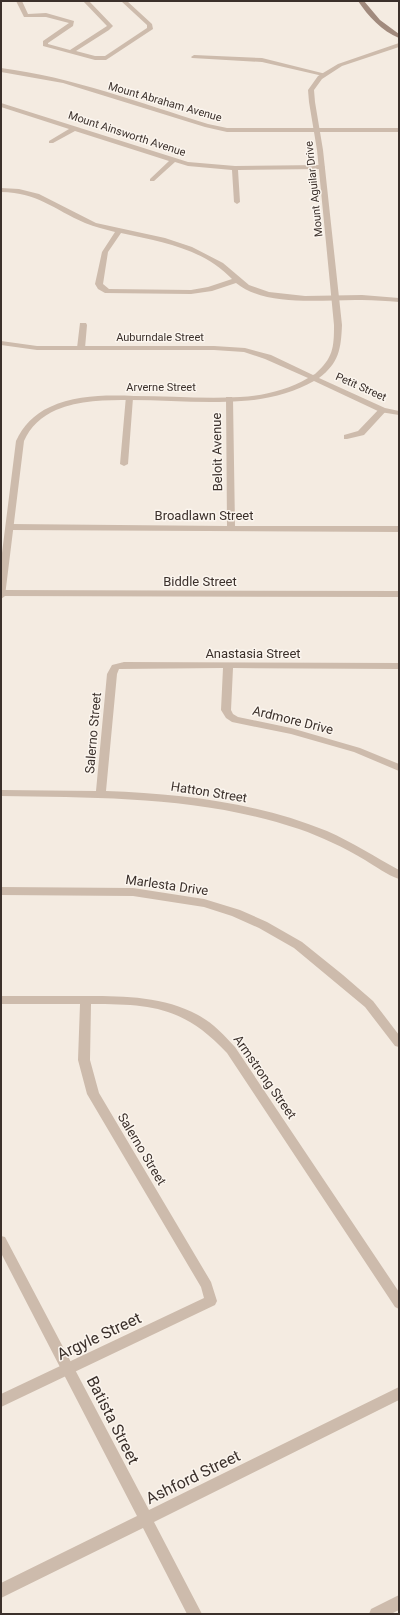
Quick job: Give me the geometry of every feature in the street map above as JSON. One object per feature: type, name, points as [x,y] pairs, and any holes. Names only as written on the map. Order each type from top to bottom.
[{"type":"main road","points":[[361,1],[373,17],[399,36]]},
{"type":"street","points":[[27,1],[19,2],[26,16],[46,15],[72,22],[71,25],[45,42],[45,45],[95,58],[106,58],[150,29],[150,25],[124,1]]},
{"type":"street","points":[[71,52],[110,26],[86,1]]},
{"type":"street","name":"Mount Aguilar Drive","points":[[314,378],[328,366],[338,348],[335,297],[318,131],[311,95],[312,87],[323,74],[345,63],[399,45]]},
{"type":"street","points":[[194,57],[262,60],[323,74]]},
{"type":"street","name":"Mount Abraham Avenue","points":[[1,70],[25,72],[64,81],[207,126],[227,130],[399,130]]},
{"type":"street","name":"Mount Ainsworth Avenue","points":[[1,105],[188,164],[236,168],[322,167]]},
{"type":"street","points":[[51,142],[75,128]]},
{"type":"street","points":[[152,180],[173,160]]},
{"type":"street","points":[[236,168],[237,202]]},
{"type":"street","points":[[1,190],[39,196],[83,219],[106,227],[147,235],[200,253],[220,264],[237,280],[250,288],[268,294],[286,297],[374,297],[399,300]]},
{"type":"street","points":[[120,230],[105,252],[99,284],[108,291],[191,292],[209,289],[237,280]]},
{"type":"street","points":[[81,348],[83,325]]},
{"type":"street","name":"Auburndale Street","points":[[1,343],[32,348],[231,348],[258,353],[314,378]]},
{"type":"street","name":"Arverne Street","points":[[10,527],[20,441],[24,431],[37,417],[55,407],[87,401],[128,398],[229,399],[262,396],[283,391],[314,378]]},
{"type":"street","name":"Petit Street","points":[[314,378],[384,410],[399,413]]},
{"type":"street","points":[[124,464],[128,398]]},
{"type":"street","name":"Beloit Avenue","points":[[229,399],[231,528]]},
{"type":"street","points":[[348,436],[361,433],[384,410]]},
{"type":"street","points":[[1,594],[10,527]]},
{"type":"street","name":"Broadlawn Street","points":[[10,527],[399,529]]},
{"type":"street","name":"Biddle Street","points":[[1,594],[399,594]]},
{"type":"street","name":"Anastasia Street","points":[[112,674],[115,667],[124,665],[399,666]]},
{"type":"street","name":"Ardmore Drive","points":[[228,666],[226,710],[229,716],[236,720],[291,731],[350,748],[399,768]]},
{"type":"street","name":"Salerno Street","points":[[101,794],[112,674]]},
{"type":"street","name":"Hatton Street","points":[[1,793],[101,794],[150,797],[204,802],[241,809],[314,830],[368,857],[399,875]]},
{"type":"street","name":"Marlesta Drive","points":[[1,891],[133,892],[204,903],[236,913],[263,925],[298,945],[369,1004],[399,1043]]},
{"type":"street","name":"Armstrong Street","points":[[1,1000],[129,1001],[157,1004],[193,1017],[218,1035],[236,1056],[399,1303]]},
{"type":"street","name":"Salerno Street","points":[[86,1000],[84,1060],[93,1094],[207,1286],[211,1301]]},
{"type":"street","name":"Batista Street","points":[[1,1241],[195,1614]]},
{"type":"street","name":"Argyle Street","points":[[1,1401],[211,1301]]},
{"type":"street","name":"Ashford Street","points":[[1,1591],[399,1394]]},
{"type":"street","points":[[376,1614],[399,1602]]}]
